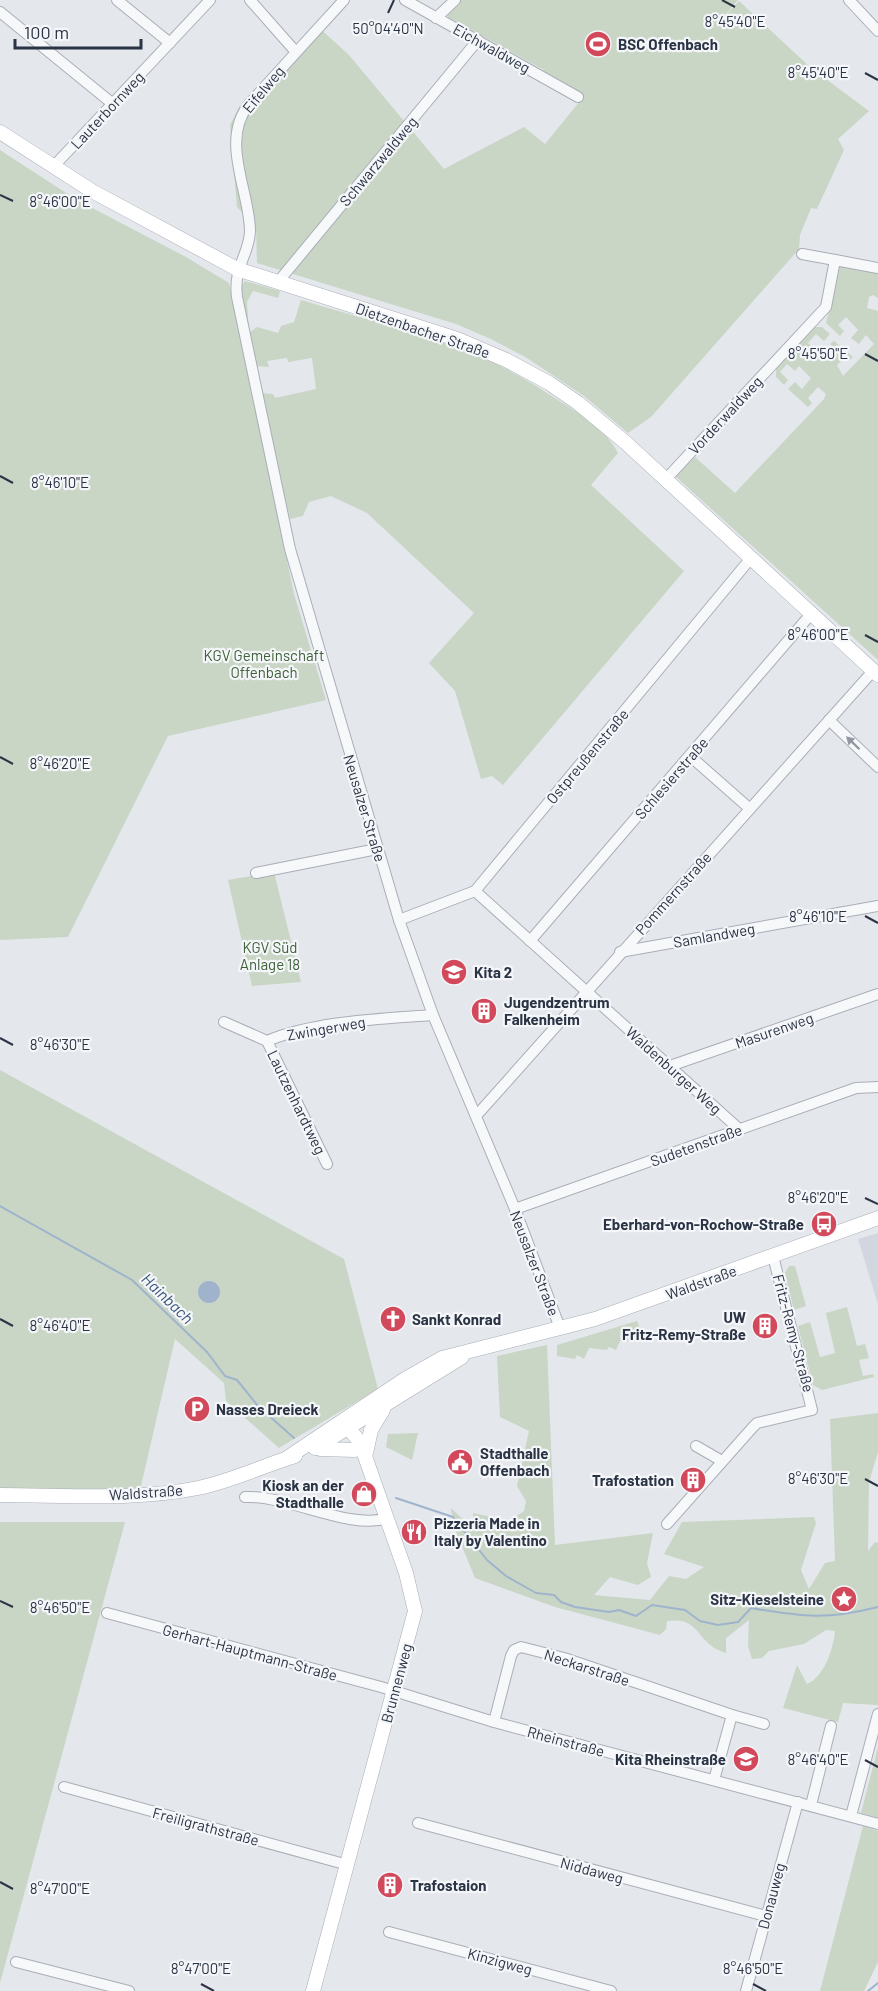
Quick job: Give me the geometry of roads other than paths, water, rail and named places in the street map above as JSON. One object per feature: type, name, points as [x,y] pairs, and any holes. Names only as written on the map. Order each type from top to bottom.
[{"type":"main road","name":"Dietzenbacher Straße","points":[[0,132],[53,167],[139,218],[237,268],[442,334],[506,360],[578,403],[666,479],[875,673]]},
{"type":"main road","name":"Waldstraße","points":[[0,1495],[111,1495],[182,1491],[242,1477],[312,1450],[344,1427],[356,1413],[442,1358],[602,1317],[878,1218]]},
{"type":"main road","name":"Waldstraße","points":[[287,1458],[386,1406],[442,1369],[486,1346]]},
{"type":"main road","points":[[366,1460],[371,1431],[386,1406]]},
{"type":"main road","points":[[344,1427],[355,1450],[366,1460]]},
{"type":"main road","name":"Brunnenweg","points":[[313,1991],[415,1606],[360,1442],[344,1427]]},
{"type":"main road","points":[[312,1450],[337,1448],[355,1450]]},
{"type":"street","points":[[117,0],[170,43]]},
{"type":"street","name":"Lauterbornweg","points":[[53,167],[210,0]]},
{"type":"street","points":[[250,0],[295,51]]},
{"type":"street","name":"Eifelweg","points":[[237,268],[250,231],[240,175],[238,126],[245,110],[295,51],[344,0]]},
{"type":"street","name":"Eichwaldweg","points":[[405,0],[578,97]]},
{"type":"street","points":[[436,18],[455,0]]},
{"type":"street","points":[[851,1],[878,31]]},
{"type":"street","points":[[0,12],[113,104]]},
{"type":"street","name":"Schwarzwaldweg","points":[[278,282],[478,40]]},
{"type":"street","points":[[802,254],[878,268]]},
{"type":"street","name":"Vorderwaldweg","points":[[666,479],[826,307],[835,260]]},
{"type":"street","name":"Neusalzer Straße","points":[[237,268],[237,297],[290,549],[377,849],[399,920],[433,1015],[515,1209],[560,1328]]},
{"type":"street","name":"Ostpreußenstraße","points":[[399,920],[475,891],[751,558]]},
{"type":"street","name":"Schlesierstraße","points":[[530,941],[811,614]]},
{"type":"street","name":"Pommernstraße","points":[[476,1116],[749,808],[875,673]]},
{"type":"street","points":[[829,720],[878,767]]},
{"type":"street","points":[[690,756],[749,808]]},
{"type":"street","points":[[256,873],[377,849]]},
{"type":"street","name":"Waldenburger Weg","points":[[475,891],[740,1129]]},
{"type":"street","name":"Samlandweg","points":[[620,952],[878,906]]},
{"type":"street","name":"Masurenweg","points":[[670,1066],[878,994]]},
{"type":"street","name":"Zwingerweg","points":[[224,1022],[267,1041],[283,1034],[364,1021],[433,1015]]},
{"type":"street","name":"Lautzenhardtweg","points":[[267,1041],[327,1164]]},
{"type":"street","name":"Sudetenstraße","points":[[515,1209],[856,1088],[878,1087]]},
{"type":"street","name":"Fritz-Remy-Straße","points":[[667,1524],[757,1423],[812,1410],[773,1256]]},
{"type":"street","points":[[696,1446],[722,1461]]},
{"type":"street","points":[[245,1497],[270,1497],[365,1522],[387,1518]]},
{"type":"street","name":"Gerhart-Hauptmann-Straße","points":[[107,1613],[393,1692]]},
{"type":"street","name":"Neckarstraße","points":[[494,1722],[513,1650],[521,1647],[564,1658],[764,1724]]},
{"type":"street","name":"Rheinstraße","points":[[393,1692],[494,1722],[878,1824]]},
{"type":"street","points":[[851,1816],[878,1714]]},
{"type":"street","points":[[714,1780],[732,1715]]},
{"type":"street","points":[[811,1805],[831,1726]]},
{"type":"street","name":"Freiligrathstraße","points":[[64,1787],[348,1865]]},
{"type":"street","name":"Donauweg","points":[[746,1991],[798,1802]]},
{"type":"street","name":"Niddaweg","points":[[418,1823],[766,1916]]},
{"type":"street","name":"Kinzigweg","points":[[389,1932],[611,1991]]},
{"type":"street","points":[[16,1962],[129,1991]]},
{"type":"water","points":[[205,1281],[213,1281],[220,1288],[220,1296],[213,1303],[205,1303],[198,1296],[198,1288]]},
{"type":"waterway","name":"Hainbach","points":[[0,1206],[132,1280],[207,1352],[225,1376],[237,1380],[258,1406],[294,1438]]},
{"type":"waterway","name":"Hainbach","points":[[396,1498],[453,1517],[487,1560],[506,1576],[536,1593],[554,1595],[561,1602],[575,1607],[609,1612],[619,1610],[636,1616],[652,1605],[685,1610],[700,1621],[718,1625],[738,1622],[751,1608],[815,1616],[844,1614],[878,1607]]},
{"type":"waterway","points":[[868,1991],[878,1983]]},
{"type":"place","name":"BSC Offenbach","points":[[598,44]]},
{"type":"place","name":"Kita 2","points":[[454,972]]},
{"type":"place","name":"Jugendzentrum Falkenheim","points":[[484,1011]]},
{"type":"place","name":"Eberhard-von-Rochow-Straße","points":[[824,1224]]},
{"type":"place","name":"Sankt Konrad","points":[[393,1319]]},
{"type":"place","name":"UW Fritz-Remy-Straße","points":[[765,1326]]},
{"type":"place","name":"Nasses Dreieck","points":[[197,1409]]},
{"type":"place","name":"Stadthalle Offenbach","points":[[460,1462]]},
{"type":"place","name":"Trafostation","points":[[693,1480]]},
{"type":"place","name":"Kiosk an der Stadthalle","points":[[364,1494]]},
{"type":"place","name":"Pizzeria Made in Italy by Valentino","points":[[414,1532]]},
{"type":"place","name":"Sitz-Kieselsteine","points":[[844,1599]]},
{"type":"place","name":"Kita Rheinstraße","points":[[746,1759]]},
{"type":"place","name":"Trafostaion","points":[[390,1885]]},
{"type":"park label","name":"KGV Gemeinschaft Offenbach","points":[[264,664]]},
{"type":"park label","name":"KGV Süd Anlage 18","points":[[270,956]]}]
